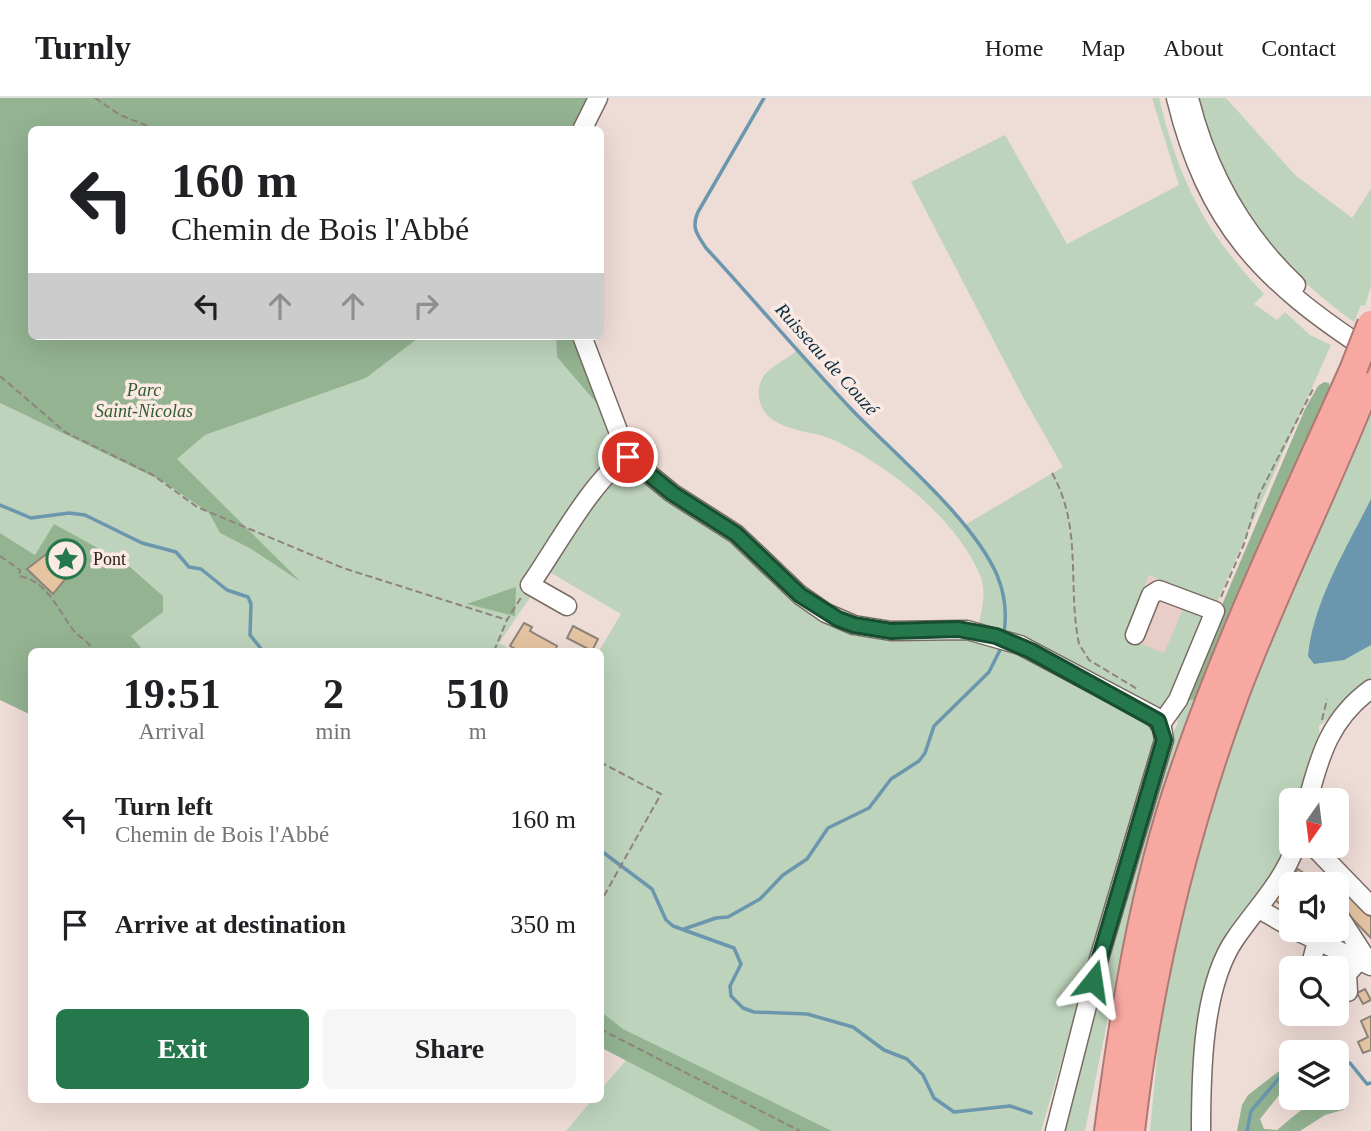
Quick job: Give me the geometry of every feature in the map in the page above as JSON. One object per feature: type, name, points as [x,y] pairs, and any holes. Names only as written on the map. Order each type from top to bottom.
[{"type":"highway","points":[[1131,1131],[1135,1016],[1149,897],[1182,775],[1258,580],[1366,368],[1371,324]]},
{"type":"highway","points":[[1093,1131],[1108,1050],[1135,1016]]},
{"type":"highway","points":[[1108,1131],[1135,1016]]},
{"type":"highway","points":[[1135,1016],[1151,1046],[1143,1131]]},
{"type":"street","points":[[584,126],[598,98]]},
{"type":"street","points":[[1176,98],[1187,142],[1202,179],[1237,238],[1269,276],[1366,368]]},
{"type":"street","points":[[1189,98],[1206,154],[1219,184],[1247,232],[1307,296],[1371,342]]},
{"type":"street","points":[[584,340],[628,457],[672,493],[736,534],[800,595],[838,619],[854,625],[891,631],[958,629],[996,636],[1031,651],[1108,695],[1149,713],[1161,724],[1164,740],[1098,959],[1055,1131]]},
{"type":"street","points":[[567,606],[530,584],[598,482],[617,463],[628,457]]},
{"type":"street","points":[[1135,635],[1151,595],[1159,590],[1215,611],[1178,700],[1161,724]]},
{"type":"street","points":[[1311,788],[1322,748],[1330,733],[1349,706],[1371,689]]},
{"type":"street","points":[[1202,1131],[1212,995],[1225,956],[1275,914],[1292,858]]},
{"type":"street","points":[[1349,890],[1371,905]]},
{"type":"street","points":[[1313,956],[1317,942],[1355,972]]},
{"type":"street","points":[[1346,942],[1355,972]]},
{"type":"path","points":[[95,98],[120,115],[148,126]]},
{"type":"path","points":[[0,376],[65,432],[153,475],[197,507],[343,568],[507,620]]},
{"type":"path","points":[[1215,611],[1244,544],[1259,495],[1313,389]]},
{"type":"path","points":[[1052,473],[1063,495],[1072,528],[1079,644],[1094,664],[1149,696]]},
{"type":"path","points":[[0,556],[20,570],[19,576],[41,587],[63,611],[74,630],[90,642],[91,648]]},
{"type":"path","points":[[495,648],[507,620],[530,584]]},
{"type":"path","points":[[604,764],[661,794],[604,896]]},
{"type":"path","points":[[604,1031],[800,1131]]},
{"type":"shaded area","points":[[1149,575],[1190,591],[1164,654],[1124,637]]},
{"type":"green space","name":"Parc Saint-Nicolas","points":[[0,98],[594,98],[579,126],[28,126],[28,340],[416,340],[366,378],[205,435],[177,459],[301,582],[253,550],[220,533],[209,513],[164,482],[0,403]]},
{"type":"green space","points":[[1152,98],[1159,98],[1185,180],[1210,227],[1264,294],[1254,304],[1277,320],[1285,312],[1310,335],[1331,345],[1174,699],[1164,708],[1151,708],[978,627],[983,594],[980,575],[969,554],[937,514],[898,479],[855,451],[827,437],[791,428],[773,420],[761,405],[759,389],[769,371],[799,349],[854,412],[940,497],[963,526],[1063,467],[1022,395],[911,182],[1005,135],[1067,244],[1179,185]],"holes":[[[1149,575],[1190,592],[1164,653],[1124,637]]]},
{"type":"green space","points":[[1197,98],[1226,98],[1295,175],[1352,218],[1371,189],[1371,286],[1365,306],[1361,305],[1354,322],[1292,270],[1257,230],[1242,208],[1217,160]]},
{"type":"green space","points":[[416,340],[556,340],[558,357],[599,406],[620,474],[637,472],[707,519],[823,616],[953,633],[1007,646],[1150,720],[1155,742],[1041,1131],[832,1131],[618,1027],[604,1015],[604,648],[601,648],[621,614],[548,571],[499,643],[507,648],[141,648],[131,636],[163,612],[163,596],[128,564],[54,525],[35,555],[0,533],[0,403],[164,482],[209,513],[220,533],[253,550],[176,460],[205,435],[366,378]]},
{"type":"green space","points":[[556,340],[577,340],[599,406],[557,357]]},
{"type":"green space","points":[[1324,382],[1329,383],[1330,392],[1199,697],[1180,704],[1305,409],[1318,386]]},
{"type":"green space","points":[[1371,406],[1371,683],[1319,726],[1319,744],[1307,788],[1279,788],[1279,858],[1284,858],[1230,940],[1196,1131],[1150,1131],[1159,1037],[1172,960],[1215,793],[1250,687]]},
{"type":"green space","points":[[54,524],[127,564],[163,596],[163,612],[131,636],[141,648],[28,648],[28,714],[0,700],[0,533],[35,555]]},
{"type":"green space","points":[[516,587],[515,616],[467,604]]},
{"type":"green space","points":[[1199,697],[1122,948],[1085,1131],[1059,1131],[1164,753],[1177,725],[1180,704]]},
{"type":"green space","points":[[604,1014],[623,1029],[832,1131],[761,1131],[604,1049]]},
{"type":"green space","points":[[626,1060],[761,1131],[566,1131],[590,1103],[604,1103],[604,1086]]},
{"type":"green space","points":[[1279,1071],[1279,1095],[1260,1119],[1264,1129],[1277,1130],[1302,1110],[1343,1110],[1325,1115],[1300,1131],[1237,1131],[1242,1105],[1248,1095]]},
{"type":"water","points":[[1371,499],[1371,645],[1344,660],[1314,664],[1308,656],[1317,615],[1332,575]]},
{"type":"building","points":[[49,552],[72,571],[53,594],[27,569]]},
{"type":"building","points":[[524,623],[532,627],[530,631],[557,646],[514,648],[510,646]]},
{"type":"building","points":[[573,626],[598,639],[594,648],[586,648],[567,638]]},
{"type":"building","points":[[1349,897],[1371,917],[1371,938],[1349,915]]},
{"type":"building","points":[[1365,989],[1371,1000],[1363,1004],[1357,993]]},
{"type":"building","points":[[1371,1016],[1371,1050],[1363,1053],[1358,1042],[1368,1037],[1361,1021]]},
{"type":"waterway","name":"Ruisseau de Couzé","points":[[764,98],[698,212],[695,222],[698,235],[706,248],[819,374],[934,490],[971,533],[986,554],[1000,582],[1005,604],[1004,633]]},
{"type":"waterway","points":[[0,505],[31,518],[69,513],[85,515],[142,543],[176,552],[189,567],[201,569],[227,590],[248,597],[251,604],[250,635],[261,648]]},
{"type":"waterway","name":"Ruisseau de Couzé","points":[[684,929],[716,918],[728,917],[760,899],[783,875],[807,859],[828,828],[869,808],[891,779],[919,761],[925,753],[934,726],[989,672],[1002,646]]},
{"type":"waterway","points":[[604,853],[652,889],[666,920],[673,926],[734,948],[741,964],[730,986],[731,996],[743,1008],[754,1012],[807,1014],[853,1027],[884,1050],[907,1059],[923,1075],[934,1098],[954,1112],[1010,1106],[1031,1113]]},
{"type":"waterway","points":[[1349,1063],[1367,1084],[1371,1083]]},
{"type":"waterway","points":[[1247,1131],[1251,1111],[1279,1078]]},
{"type":"place","name":"Pont","points":[[66,559]]},
{"type":"route","points":[[628,457],[672,493],[736,534],[800,595],[838,619],[872,629],[967,629],[996,636],[1020,645],[1089,685],[1154,716],[1162,728],[1164,740],[1141,810],[1093,981]]}]
